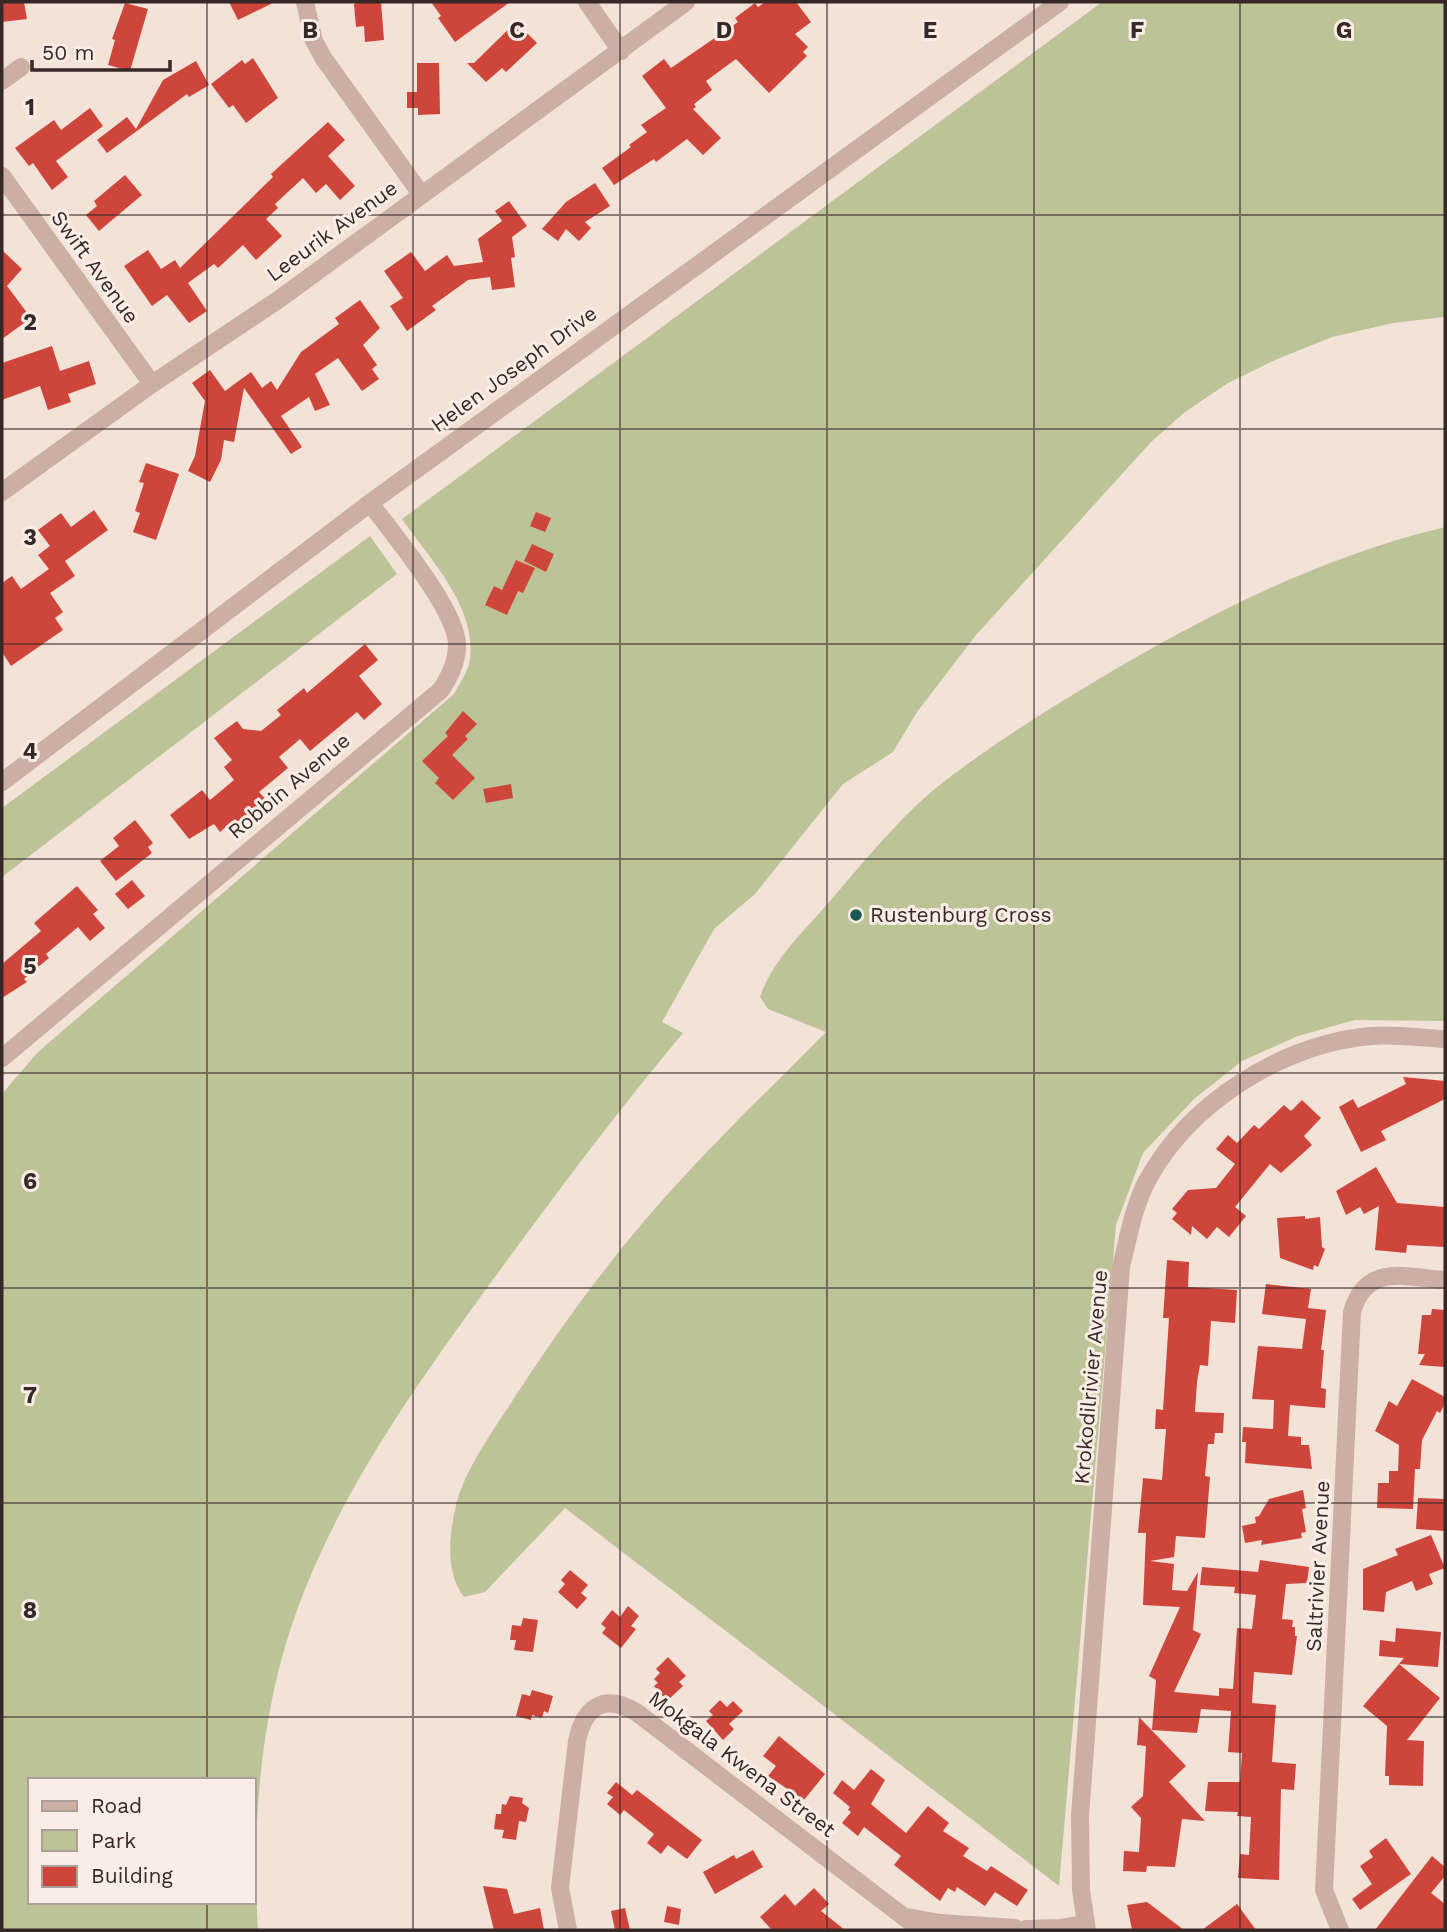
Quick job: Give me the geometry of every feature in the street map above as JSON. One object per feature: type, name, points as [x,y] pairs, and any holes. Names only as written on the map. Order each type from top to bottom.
[{"type":"street","points":[[305,2],[314,41],[324,59],[421,194]]},
{"type":"street","points":[[587,2],[621,51]]},
{"type":"street","name":"Leeurik Avenue","points":[[2,492],[152,384],[278,300],[686,2]]},
{"type":"street","name":"Helen Joseph Drive","points":[[2,782],[94,716],[370,503],[1060,2]]},
{"type":"street","points":[[2,81],[22,66]]},
{"type":"street","name":"Swift Avenue","points":[[2,176],[152,384]]},
{"type":"street","name":"Robbin Avenue","points":[[2,1058],[441,690],[456,659],[456,635],[441,604],[370,503]]},
{"type":"street","name":"Krokodilrivier Avenue","points":[[1086,1927],[1079,1848],[1080,1816],[1121,1268],[1132,1222],[1147,1183],[1168,1148],[1202,1110],[1242,1082],[1291,1057],[1371,1036],[1445,1039]]},
{"type":"street","name":"Saltrivier Avenue","points":[[1340,1930],[1324,1890],[1352,1312],[1361,1290],[1380,1277],[1445,1280]]},
{"type":"street","name":"Mokgala Kwena Street","points":[[568,1930],[559,1888],[579,1733],[588,1714],[600,1704],[612,1703],[636,1712],[921,1930],[940,1923]]},
{"type":"street","name":"Mokgala Kwena Street","points":[[907,1917],[940,1923],[1021,1928],[1086,1927]]},
{"type":"green space","points":[[1102,2],[1445,2],[1445,317],[1393,323],[1332,337],[1228,383],[1185,412],[1151,442],[976,635],[917,712],[893,752],[843,784],[755,894],[714,929],[662,1022],[683,1033],[584,1157],[435,1360],[384,1437],[338,1517],[300,1602],[276,1681],[262,1764],[256,1848],[256,1778],[28,1778],[28,1904],[256,1904],[256,1889],[258,1930],[2,1930],[2,1094],[38,1052],[454,694],[470,659],[470,640],[459,602],[402,519]]},
{"type":"green space","points":[[1445,527],[1445,1021],[1355,1020],[1298,1036],[1242,1061],[1194,1099],[1143,1153],[1116,1225],[1059,1886],[565,1508],[485,1592],[464,1597],[451,1565],[450,1541],[456,1505],[472,1466],[551,1343],[617,1254],[705,1154],[826,1032],[768,1009],[760,997],[773,970],[791,946],[881,842],[922,800],[974,759],[1053,707],[1178,634],[1308,572],[1353,555]]},
{"type":"green space","points":[[370,536],[397,574],[2,877],[2,808]]},
{"type":"building","points":[[2,2],[24,2],[27,19],[2,22]]},
{"type":"building","points":[[229,2],[275,2],[238,20]]},
{"type":"building","points":[[381,2],[384,40],[365,42],[364,26],[356,27],[354,4]]},
{"type":"building","points":[[431,2],[510,2],[455,42],[438,18],[441,16]]},
{"type":"building","points":[[765,2],[796,2],[811,22],[795,34],[808,47],[803,52],[807,56],[769,93],[736,59],[706,81],[712,90],[694,104],[696,107],[693,109],[721,138],[703,155],[687,139],[656,162],[654,159],[614,185],[602,168],[647,132],[641,125],[666,108],[642,76],[664,59],[671,68],[738,22],[735,18],[755,3],[758,7]]},
{"type":"building","points":[[125,3],[148,9],[130,71],[108,65],[115,40],[112,39]]},
{"type":"building","points":[[516,22],[537,43],[506,72],[502,68],[486,82],[467,63],[474,63]]},
{"type":"building","points":[[253,58],[278,98],[246,123],[233,105],[229,108],[211,84],[242,60],[245,64]]},
{"type":"building","points":[[196,61],[209,85],[189,97],[187,94],[107,153],[97,140],[127,117],[136,129],[163,80]]},
{"type":"building","points":[[417,63],[439,63],[440,114],[418,115],[418,108],[407,108],[407,92],[417,92]]},
{"type":"building","points":[[90,108],[103,126],[56,161],[68,177],[52,190],[33,163],[29,166],[15,148],[54,120],[61,130]]},
{"type":"building","points":[[328,122],[345,140],[328,156],[355,186],[340,200],[326,184],[316,193],[303,178],[275,204],[278,208],[266,219],[282,236],[256,260],[243,245],[218,268],[214,264],[188,283],[207,311],[189,323],[167,295],[152,306],[124,266],[148,250],[161,269],[175,260],[180,268],[273,177],[271,174]]},
{"type":"building","points":[[125,175],[142,195],[99,231],[86,215],[97,206],[94,201]]},
{"type":"building","points":[[595,183],[610,206],[585,222],[591,228],[579,241],[566,229],[558,241],[542,229],[566,202]]},
{"type":"building","points":[[509,201],[527,226],[512,237],[515,257],[511,258],[515,287],[492,290],[490,277],[468,280],[432,306],[436,310],[407,331],[390,306],[403,298],[384,271],[411,252],[425,271],[447,255],[454,266],[483,262],[478,239],[502,221],[495,211]]},
{"type":"building","points":[[2,250],[22,269],[7,286],[31,318],[2,339]]},
{"type":"building","points":[[360,300],[380,328],[363,345],[377,365],[372,369],[379,379],[362,391],[338,358],[315,374],[330,405],[315,411],[309,397],[281,416],[302,447],[291,454],[244,388],[234,442],[224,440],[221,460],[210,482],[188,471],[195,456],[205,401],[192,383],[210,370],[225,391],[251,372],[262,388],[271,381],[277,390],[301,352],[339,324],[335,318]]},
{"type":"building","points":[[52,346],[60,371],[89,361],[96,384],[68,394],[71,402],[48,410],[40,386],[2,400],[2,363]]},
{"type":"building","points":[[146,463],[179,474],[156,540],[133,532],[140,513],[135,511],[144,483],[139,482]]},
{"type":"building","points":[[94,510],[108,530],[65,561],[75,576],[50,593],[63,612],[55,618],[63,630],[11,666],[2,652],[2,583],[12,576],[21,589],[49,569],[38,555],[50,546],[38,530],[61,513],[71,527]]},
{"type":"building","points":[[536,512],[551,518],[545,532],[530,526]]},
{"type":"building","points":[[532,544],[554,554],[546,572],[524,561]]},
{"type":"building","points":[[516,560],[535,568],[523,593],[518,591],[507,615],[485,605],[494,586],[502,590]]},
{"type":"building","points":[[365,644],[378,660],[359,676],[382,704],[364,720],[357,712],[310,751],[300,739],[279,757],[288,768],[259,792],[267,801],[240,825],[235,819],[220,832],[214,824],[189,839],[170,815],[202,790],[210,800],[234,780],[224,767],[232,760],[214,738],[237,721],[243,729],[261,731],[281,715],[277,710],[304,688],[307,693]]},
{"type":"building","points":[[463,711],[477,724],[465,736],[468,739],[452,755],[475,778],[453,800],[435,783],[439,778],[422,761],[448,736],[445,733]]},
{"type":"building","points":[[511,784],[513,798],[486,803],[483,789]]},
{"type":"building","points":[[135,820],[153,843],[148,847],[152,853],[116,881],[100,861],[119,846],[113,838]]},
{"type":"building","points":[[132,880],[145,896],[128,909],[115,894]]},
{"type":"building","points":[[77,886],[98,910],[93,914],[105,928],[90,941],[78,927],[46,954],[49,958],[24,979],[27,982],[2,998],[2,964],[41,931],[34,923]]},
{"type":"building","points":[[1403,1077],[1445,1081],[1445,1099],[1381,1131],[1386,1140],[1361,1152],[1339,1107],[1353,1099],[1358,1108],[1406,1084]]},
{"type":"building","points":[[1302,1100],[1321,1118],[1304,1136],[1312,1145],[1281,1173],[1270,1164],[1235,1207],[1246,1216],[1229,1237],[1217,1227],[1207,1239],[1192,1226],[1191,1235],[1172,1219],[1177,1213],[1172,1209],[1188,1190],[1216,1188],[1235,1164],[1216,1149],[1228,1135],[1237,1143],[1254,1125],[1259,1129],[1284,1105],[1291,1111]]},
{"type":"building","points":[[1376,1167],[1397,1203],[1445,1207],[1445,1247],[1407,1245],[1406,1253],[1375,1250],[1379,1206],[1364,1214],[1360,1207],[1346,1215],[1336,1191]]},
{"type":"building","points":[[1305,1216],[1305,1219],[1320,1217],[1322,1247],[1325,1249],[1318,1267],[1314,1265],[1313,1270],[1280,1258],[1277,1218]]},
{"type":"building","points":[[1167,1260],[1189,1262],[1188,1287],[1237,1290],[1235,1323],[1211,1321],[1208,1366],[1200,1365],[1197,1382],[1195,1412],[1224,1413],[1223,1433],[1215,1433],[1214,1444],[1208,1444],[1205,1476],[1210,1477],[1205,1538],[1176,1536],[1174,1557],[1150,1561],[1174,1564],[1172,1590],[1187,1591],[1198,1572],[1193,1630],[1201,1634],[1174,1692],[1219,1696],[1219,1688],[1233,1689],[1237,1628],[1252,1629],[1256,1595],[1234,1593],[1235,1587],[1200,1585],[1202,1567],[1258,1572],[1260,1560],[1309,1567],[1307,1583],[1286,1584],[1282,1619],[1293,1620],[1292,1627],[1295,1627],[1297,1636],[1292,1675],[1254,1672],[1252,1703],[1276,1705],[1272,1762],[1296,1764],[1294,1790],[1281,1789],[1279,1880],[1238,1878],[1240,1854],[1249,1855],[1251,1817],[1237,1816],[1238,1812],[1205,1811],[1208,1782],[1240,1782],[1242,1753],[1228,1752],[1231,1711],[1201,1709],[1197,1733],[1152,1730],[1156,1680],[1149,1676],[1180,1607],[1143,1605],[1146,1533],[1138,1533],[1143,1478],[1162,1480],[1166,1429],[1155,1429],[1156,1409],[1163,1410],[1169,1318],[1163,1318]]},
{"type":"building","points":[[1266,1284],[1311,1289],[1308,1308],[1326,1310],[1321,1350],[1324,1350],[1321,1388],[1326,1389],[1325,1408],[1290,1405],[1288,1436],[1301,1437],[1301,1445],[1309,1445],[1312,1469],[1245,1463],[1246,1442],[1242,1442],[1243,1427],[1273,1429],[1274,1400],[1252,1399],[1258,1346],[1302,1349],[1306,1319],[1262,1314]]},
{"type":"building","points":[[1432,1309],[1445,1310],[1445,1367],[1419,1365],[1425,1354],[1418,1354],[1422,1315],[1431,1315]]},
{"type":"building","points":[[1412,1379],[1445,1397],[1445,1403],[1440,1413],[1437,1411],[1422,1440],[1420,1469],[1415,1469],[1413,1509],[1377,1508],[1378,1483],[1389,1483],[1389,1471],[1398,1471],[1399,1445],[1375,1431],[1389,1401],[1397,1406]]},
{"type":"building","points":[[1303,1490],[1306,1508],[1302,1509],[1306,1532],[1301,1533],[1302,1538],[1261,1545],[1262,1540],[1245,1543],[1242,1526],[1256,1523],[1255,1517],[1259,1516],[1269,1499]]},
{"type":"building","points":[[1418,1498],[1445,1499],[1445,1531],[1416,1529]]},
{"type":"building","points":[[1431,1535],[1445,1568],[1429,1574],[1433,1584],[1416,1591],[1412,1581],[1386,1592],[1384,1612],[1363,1610],[1363,1569],[1398,1555],[1395,1549]]},
{"type":"building","points":[[570,1570],[588,1585],[581,1593],[587,1598],[577,1609],[558,1592],[565,1584],[561,1580]]},
{"type":"building","points":[[628,1606],[639,1616],[631,1626],[636,1629],[621,1648],[602,1633],[606,1628],[601,1624],[612,1610],[620,1617]]},
{"type":"building","points":[[523,1618],[538,1620],[533,1652],[514,1650],[516,1640],[510,1640],[512,1625],[521,1626]]},
{"type":"building","points":[[1396,1628],[1441,1632],[1438,1667],[1399,1664],[1404,1658],[1379,1656],[1380,1640],[1395,1642]]},
{"type":"building","points":[[668,1657],[686,1676],[679,1682],[683,1686],[667,1701],[654,1686],[658,1683],[654,1679],[660,1673],[656,1669]]},
{"type":"building","points":[[1399,1664],[1440,1698],[1407,1740],[1424,1741],[1423,1786],[1389,1785],[1389,1776],[1385,1776],[1387,1726],[1363,1706]]},
{"type":"building","points":[[532,1690],[553,1696],[548,1713],[544,1711],[542,1718],[532,1715],[531,1720],[516,1716],[522,1694],[530,1696]]},
{"type":"building","points":[[720,1700],[727,1707],[733,1701],[743,1711],[729,1724],[734,1729],[723,1740],[706,1721],[713,1715],[709,1711]]},
{"type":"building","points":[[1139,1717],[1186,1766],[1169,1782],[1205,1821],[1182,1819],[1175,1867],[1147,1866],[1146,1872],[1123,1871],[1124,1851],[1139,1852],[1141,1818],[1131,1807],[1143,1796],[1146,1746],[1137,1745]]},
{"type":"building","points":[[779,1736],[825,1774],[804,1800],[768,1776],[776,1766],[763,1756]]},
{"type":"building","points":[[871,1769],[885,1780],[871,1804],[906,1833],[928,1806],[949,1823],[943,1831],[969,1848],[963,1856],[987,1871],[991,1866],[1028,1890],[1017,1906],[995,1892],[985,1906],[957,1887],[955,1892],[948,1888],[940,1901],[894,1865],[901,1856],[864,1827],[858,1836],[842,1823],[851,1812],[848,1810],[850,1807],[833,1793],[842,1780],[854,1790]]},
{"type":"building","points":[[616,1782],[632,1795],[637,1790],[702,1840],[687,1859],[668,1845],[661,1854],[647,1843],[654,1834],[624,1810],[620,1815],[607,1804],[613,1797],[607,1793]]},
{"type":"building","points":[[510,1796],[523,1798],[522,1803],[529,1808],[526,1822],[519,1821],[516,1840],[502,1838],[504,1830],[494,1829],[496,1814],[501,1814],[502,1804],[506,1805]]},
{"type":"building","points":[[1386,1838],[1411,1874],[1360,1910],[1352,1899],[1372,1884],[1360,1866],[1373,1857],[1369,1851]]},
{"type":"building","points":[[753,1850],[763,1867],[715,1894],[703,1872],[734,1855],[736,1859]]},
{"type":"building","points":[[1432,1856],[1445,1867],[1445,1876],[1431,1893],[1445,1904],[1445,1930],[1375,1930]]},
{"type":"building","points":[[483,1886],[507,1889],[514,1914],[540,1908],[544,1930],[494,1930]]},
{"type":"building","points":[[814,1888],[829,1904],[821,1911],[845,1930],[772,1930],[760,1917],[785,1894],[795,1906]]},
{"type":"building","points":[[1147,1902],[1184,1930],[1132,1930],[1127,1905]]},
{"type":"building","points":[[1237,1904],[1256,1930],[1202,1930]]},
{"type":"building","points":[[667,1906],[681,1909],[679,1925],[664,1922]]},
{"type":"building","points":[[625,1908],[630,1930],[615,1930],[611,1911]]},
{"type":"place","name":"Rustenburg Cross","points":[[856,915]]}]
